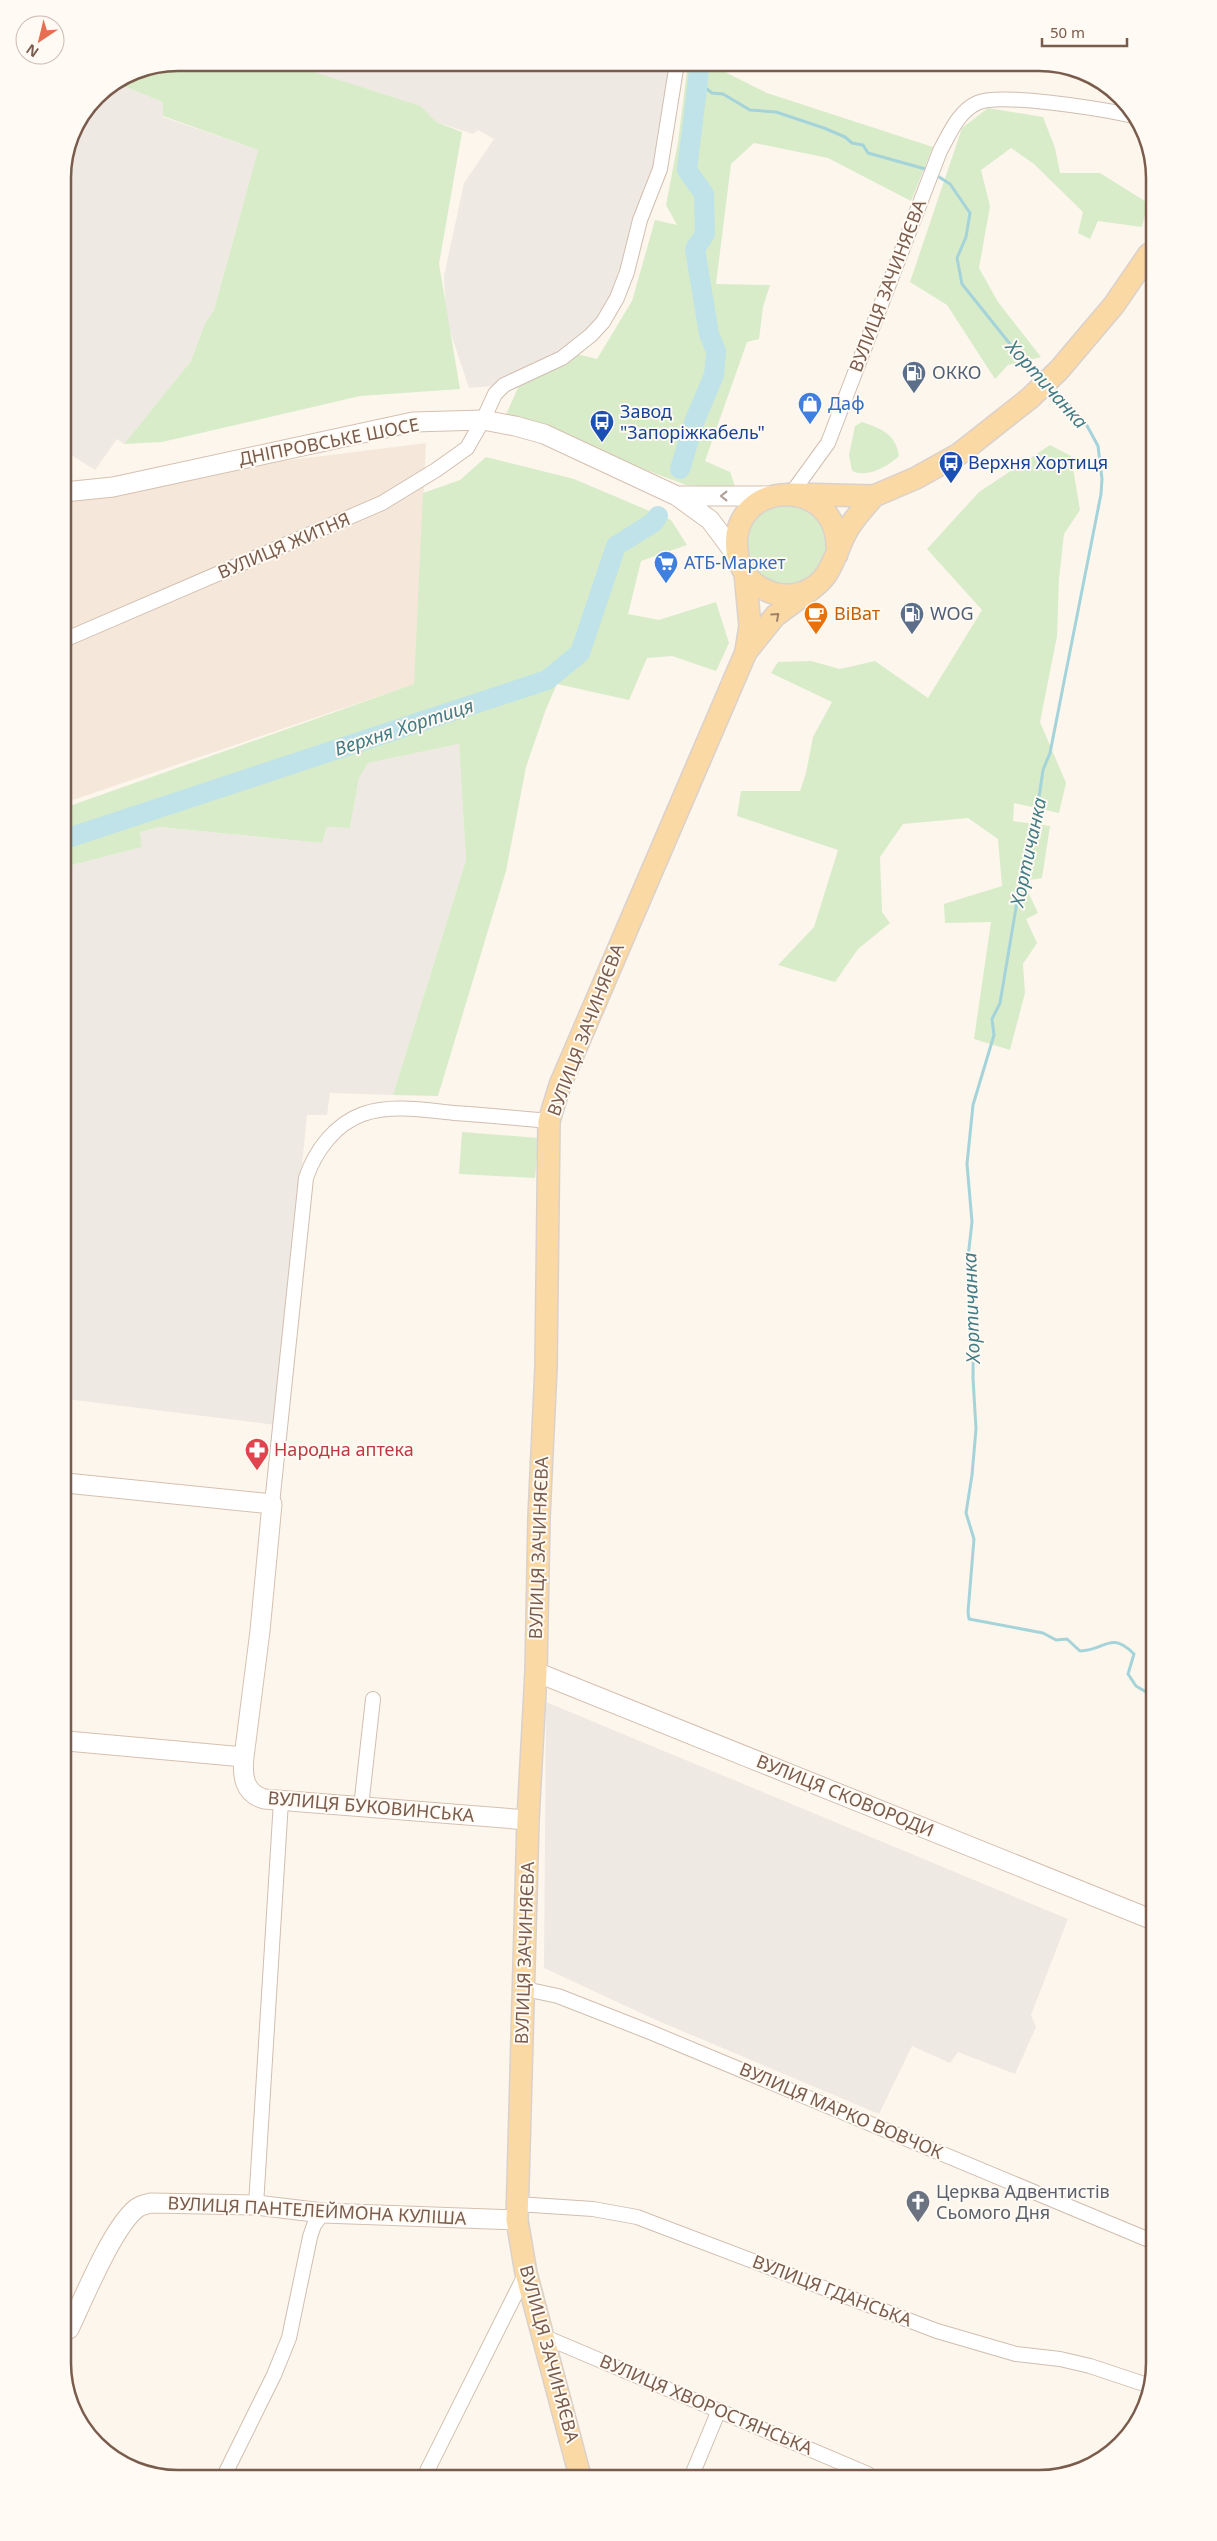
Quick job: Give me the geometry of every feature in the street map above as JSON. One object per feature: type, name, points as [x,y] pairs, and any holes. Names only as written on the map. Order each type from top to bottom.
[{"type":"main road","points":[[746,652],[750,626],[741,564],[736,545],[740,524],[752,507],[781,495],[874,496],[916,478],[960,454],[1030,398],[1059,370],[1114,305],[1146,257]]},
{"type":"main road","points":[[781,495],[811,500],[827,514],[836,533],[837,554]]},
{"type":"main road","points":[[746,652],[775,616],[813,588],[828,573],[848,530],[874,496]]},
{"type":"main road","points":[[741,564],[761,588],[776,594],[792,595],[813,588]]},
{"type":"main road","name":"ВУЛИЦЯ ЗАЧИНЯЄВА","points":[[578,2470],[545,2337],[526,2273],[517,2212],[525,1989],[528,1820],[536,1672],[538,1526],[546,1367],[549,1121],[564,1076],[746,652]]},
{"type":"street","name":"ВУЛИЦЯ ЖИТНЯ","points":[[71,637],[382,503],[467,448],[498,391],[504,386],[562,358],[603,322],[617,298],[627,272],[640,220],[660,168],[677,71]]},
{"type":"street","name":"ВУЛИЦЯ ЗАЧИНЯЄВА","points":[[781,495],[828,443],[935,165],[957,120],[976,103],[987,99],[1009,99],[1124,113]]},
{"type":"street","name":"ДНІПРОВСЬКЕ ШОСЕ","points":[[71,491],[113,487],[413,422],[483,420],[544,434],[677,496],[710,520],[741,564]]},
{"type":"street","points":[[677,496],[781,495]]},
{"type":"street","points":[[71,1484],[272,1504],[306,1178],[311,1164],[328,1139],[350,1120],[364,1114],[400,1108],[549,1121]]},
{"type":"street","name":"ВУЛИЦЯ БУКОВИНСЬКА","points":[[272,1504],[260,1631],[244,1757],[244,1779],[252,1794],[264,1799],[281,1801],[528,1820]]},
{"type":"street","name":"ВУЛИЦЯ СКОВОРОДИ","points":[[536,1672],[1146,1917]]},
{"type":"street","points":[[361,1807],[373,1700]]},
{"type":"street","points":[[71,1741],[244,1757]]},
{"type":"street","points":[[256,2205],[281,1801]]},
{"type":"street","name":"ВУЛИЦЯ МАРКО ВОВЧОК","points":[[525,1989],[558,1996],[617,2019],[1146,2239]]},
{"type":"street","name":"ВУЛИЦЯ ПАНТЕЛЕЙМОНА КУЛІША","points":[[71,2325],[102,2259],[120,2228],[138,2207],[151,2203],[256,2205],[323,2213],[517,2212]]},
{"type":"street","name":"ВУЛИЦЯ ГДАНСЬКА","points":[[517,2212],[593,2209],[649,2220],[937,2331],[1016,2354],[1090,2366],[1143,2384]]},
{"type":"street","points":[[227,2470],[274,2375],[289,2338],[310,2238],[314,2225],[323,2213]]},
{"type":"street","points":[[427,2470],[526,2273]]},
{"type":"street","name":"ВУЛИЦЯ ХВОРОСТЯНСЬКА","points":[[545,2337],[859,2470]]},
{"type":"street","points":[[694,2470],[719,2410]]},
{"type":"shaded area","points":[[310,71],[681,71],[627,272],[591,335],[504,385],[469,388],[446,319],[444,276],[464,183],[494,139],[478,130],[473,134],[436,122],[421,106]]},
{"type":"shaded area","points":[[124,86],[163,102],[163,117],[258,150],[214,310],[205,323],[191,361],[124,444],[117,439],[95,470],[71,455],[71,172],[79,138],[93,113],[108,98]]},
{"type":"shaded area","points":[[426,443],[415,684],[71,801],[71,487]]},
{"type":"shaded area","points":[[459,744],[466,860],[393,1095],[330,1093],[327,1115],[307,1115],[276,1425],[71,1400],[71,865],[142,847],[140,832],[159,827],[322,843],[327,827],[350,828],[359,778],[368,763]]},
{"type":"shaded area","points":[[546,1702],[1068,1919],[1031,2015],[1036,2027],[1015,2074],[958,2052],[950,2063],[912,2046],[879,2114],[656,2020],[544,1968]]},
{"type":"green space","points":[[172,71],[311,71],[421,106],[436,122],[462,132],[439,264],[460,389],[360,396],[162,442],[124,444],[191,361],[205,323],[214,310],[258,150],[163,116],[163,102],[124,86],[144,77]]},
{"type":"green space","points":[[687,71],[723,71],[767,93],[933,147],[911,201],[828,158],[754,143],[731,164],[716,284],[770,285],[763,307],[759,339],[747,342],[705,461],[730,472],[736,489],[686,485],[505,417],[523,376],[569,352],[597,359],[632,301],[655,220],[677,225],[666,205],[678,142]]},
{"type":"green space","points":[[988,108],[1043,117],[1055,148],[1060,173],[1100,173],[1146,202],[1142,227],[1098,221],[1090,239],[1078,233],[1083,212],[1034,164],[1011,148],[981,170],[990,206],[979,268],[998,302],[1041,357],[1008,365],[995,379],[947,305],[910,282],[962,128]]},
{"type":"green space","points":[[862,422],[887,433],[895,442],[899,456],[877,470],[858,473],[852,471],[849,455],[855,426]]},
{"type":"green space","points":[[1050,445],[1071,456],[1080,510],[1064,534],[1059,579],[1057,636],[1040,722],[1066,783],[1059,813],[1014,803],[1013,821],[1050,826],[1042,878],[1023,881],[1038,913],[1026,919],[1037,943],[1023,964],[1025,993],[1010,1050],[974,1039],[991,922],[945,923],[944,904],[1002,886],[998,839],[968,818],[903,824],[880,857],[882,912],[890,923],[858,949],[835,982],[778,965],[814,927],[838,850],[737,816],[741,791],[800,791],[806,773],[813,737],[832,702],[771,673],[778,662],[811,661],[840,669],[875,661],[928,698],[982,610],[927,549],[979,492]]},
{"type":"green space","points":[[486,457],[574,479],[671,520],[687,545],[641,561],[628,614],[659,620],[716,602],[729,643],[716,671],[672,656],[647,658],[629,700],[557,684],[546,709],[526,767],[506,871],[438,1096],[393,1095],[466,860],[459,744],[368,763],[359,778],[350,828],[327,827],[322,843],[159,827],[140,832],[142,847],[71,865],[71,806],[414,684],[423,493],[460,480]]},
{"type":"green space","points":[[800,502],[826,525],[827,560],[809,580],[792,586],[774,584],[758,575],[745,552],[744,543],[758,511]]},
{"type":"green space","points":[[462,1132],[539,1138],[535,1178],[459,1174]]},
{"type":"waterway","name":"Верхня Хортиця","points":[[682,464],[680,469],[695,420],[714,375],[716,351],[709,334],[695,249],[705,234],[704,194],[687,170],[699,71]]},
{"type":"waterway","name":"Хортичанка","points":[[698,82],[712,93],[723,94],[750,110],[776,112],[824,128],[845,137],[852,143],[863,145],[868,153],[929,170]]},
{"type":"waterway","name":"Хортичанка","points":[[936,175],[950,184],[970,213],[966,237],[957,258],[962,284],[1014,349],[1043,376]]},
{"type":"waterway","name":"Хортичанка","points":[[1052,386],[1085,422],[1098,446],[1102,479],[1101,494],[1050,753],[1043,770],[1037,811],[1027,845],[1027,870],[1019,890],[1000,1003],[992,1019],[994,1035],[973,1105],[967,1164],[972,1222],[967,1266],[974,1290],[973,1378],[976,1429],[966,1513],[974,1539],[968,1612],[969,1619],[1043,1633],[1056,1640],[1067,1639],[1080,1651],[1119,1643],[1134,1654],[1128,1674],[1136,1686],[1146,1692]]},
{"type":"waterway","name":"Верхня Хортиця","points":[[71,837],[547,680],[580,653],[616,546],[654,522],[658,516]]},
{"type":"place","name":"ОККО","points":[[914,394]]},
{"type":"place","name":"Даф","points":[[810,425]]},
{"type":"place","name":"Завод \"Запоріжкабель\"","points":[[602,443]]},
{"type":"place","name":"Верхня Хортиця","points":[[951,484]]},
{"type":"place","name":"АТБ-Маркет","points":[[666,584]]},
{"type":"place","name":"ВіВат","points":[[816,635]]},
{"type":"place","name":"WOG","points":[[912,635]]},
{"type":"place","name":"Народна аптека","points":[[257,1471]]},
{"type":"place","name":"Церква Адвентистів Сьомого Дня","points":[[918,2223]]}]
